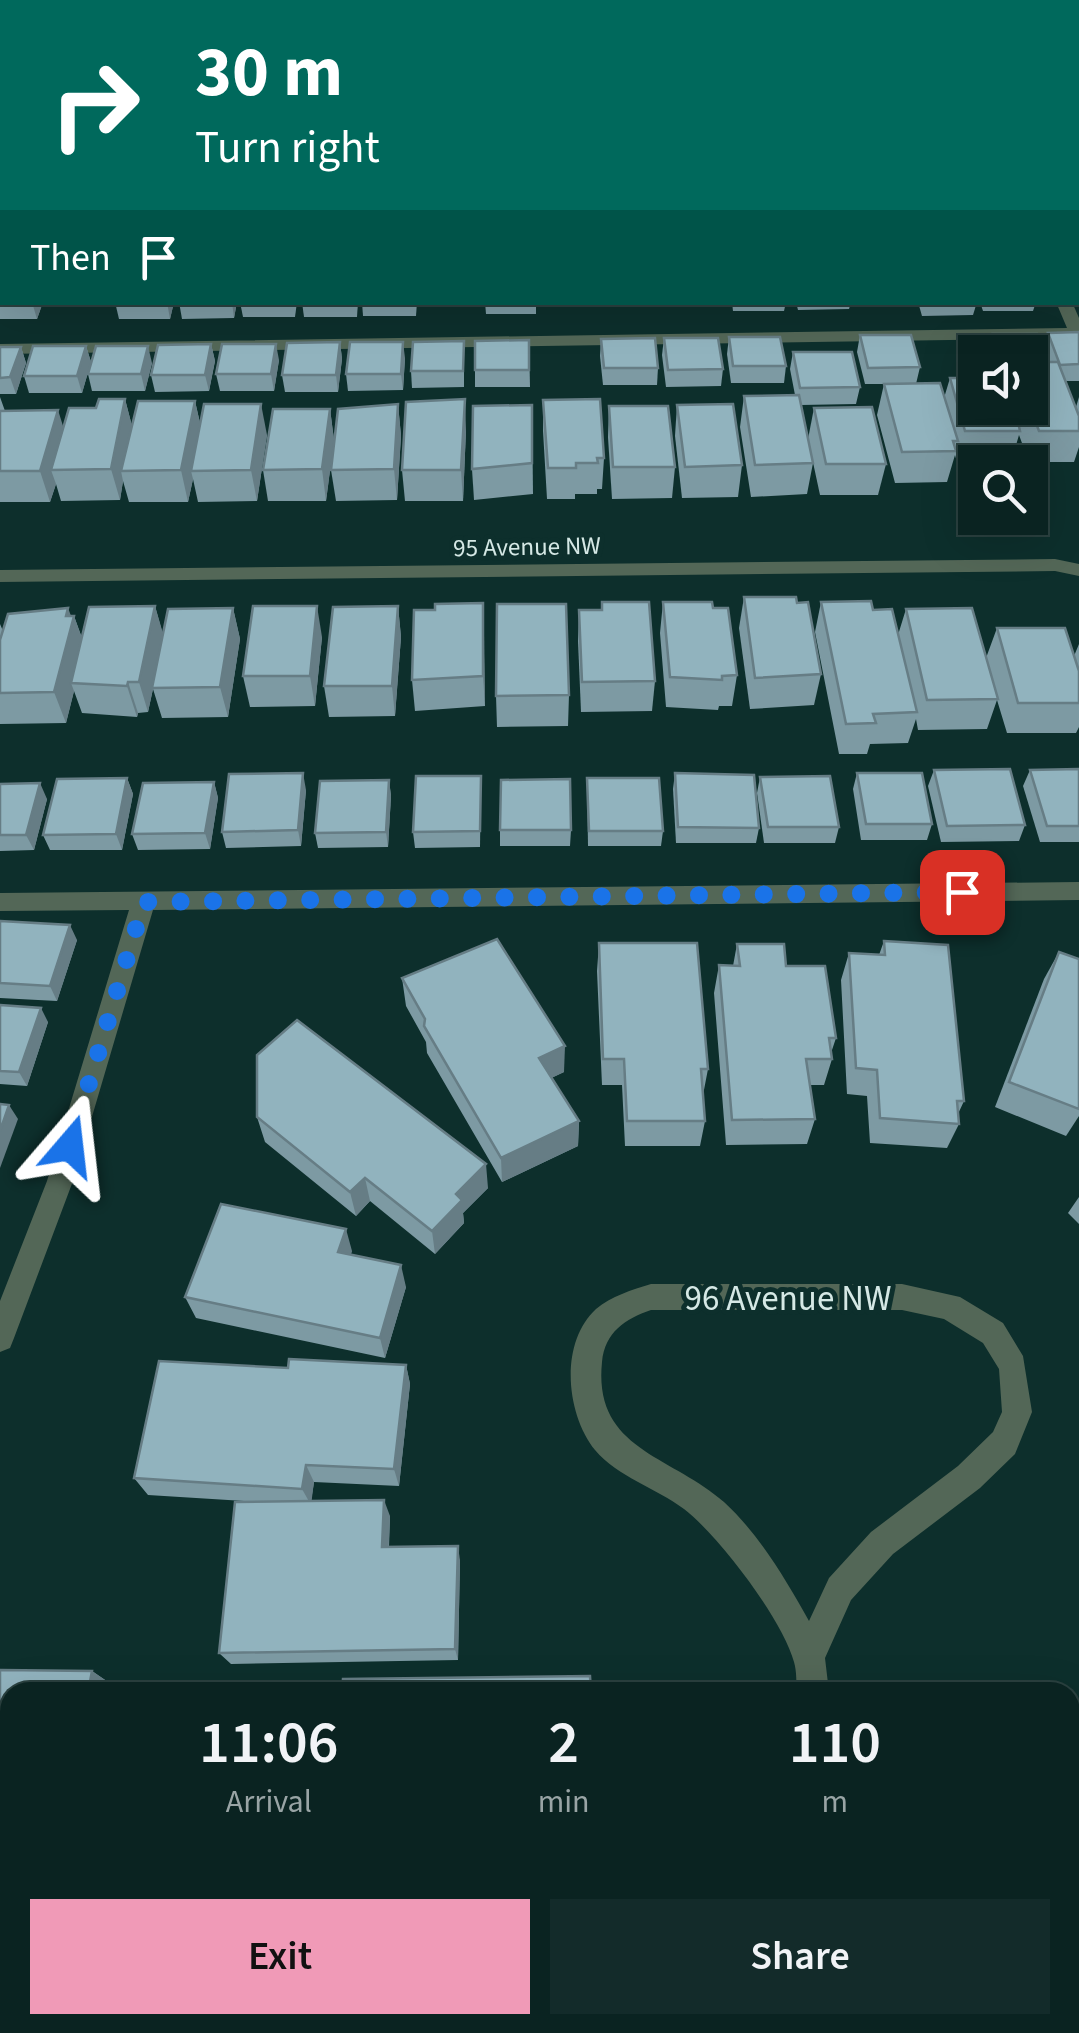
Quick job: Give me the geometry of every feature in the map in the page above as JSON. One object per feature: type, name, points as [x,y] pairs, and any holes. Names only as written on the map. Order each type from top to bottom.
[{"type":"street","points":[[0,349],[1077,333],[1065,305]]},
{"type":"street","name":"95 Avenue NW","points":[[0,576],[1055,566],[1079,570]]},
{"type":"street","points":[[0,902],[1079,891]]},
{"type":"street","points":[[0,1338],[60,1181],[144,902]]},
{"type":"street","name":"96 Avenue NW","points":[[810,1657],[840,1589],[882,1543],[970,1477],[1004,1444],[1016,1412],[1012,1366],[994,1334],[950,1307],[902,1296],[651,1297],[612,1309],[590,1343],[583,1394],[605,1440],[713,1513],[753,1564],[810,1657],[812,1682]]},
{"type":"building","points":[[1079,332],[1079,364],[1060,365],[1048,333]]},
{"type":"building","points":[[860,335],[911,335],[920,367],[868,368]]},
{"type":"building","points":[[729,337],[780,337],[786,366],[733,366]]},
{"type":"building","points":[[655,338],[658,368],[604,368],[601,339]]},
{"type":"building","points":[[664,338],[718,338],[723,369],[668,370]]},
{"type":"building","points":[[529,340],[529,370],[475,370],[475,341]]},
{"type":"building","points":[[464,341],[463,371],[411,371],[413,342]]},
{"type":"building","points":[[340,342],[336,375],[282,375],[287,343]]},
{"type":"building","points":[[350,342],[403,342],[401,374],[346,374]]},
{"type":"building","points":[[211,344],[205,375],[151,375],[158,345]]},
{"type":"building","points":[[222,344],[276,344],[271,374],[216,374]]},
{"type":"building","points":[[33,346],[86,346],[77,376],[24,376]]},
{"type":"building","points":[[96,346],[148,346],[141,374],[88,374]]},
{"type":"building","points":[[0,347],[21,347],[10,377],[0,378]]},
{"type":"building","points":[[793,352],[852,352],[860,387],[800,388]]},
{"type":"building","points":[[1048,362],[1058,362],[1079,416],[1079,431],[1039,431],[1037,425],[1048,425]]},
{"type":"building","points":[[950,378],[958,378],[958,406]]},
{"type":"building","points":[[940,383],[958,441],[953,441],[956,451],[902,452],[884,384]]},
{"type":"building","points":[[799,395],[813,463],[755,465],[744,396]]},
{"type":"building","points":[[99,399],[125,399],[111,469],[51,470],[69,408],[96,408]]},
{"type":"building","points":[[465,399],[461,470],[402,470],[406,402]]},
{"type":"building","points":[[600,399],[604,458],[597,458],[598,463],[576,463],[576,468],[548,468],[543,400]]},
{"type":"building","points":[[138,401],[195,401],[181,470],[121,471]]},
{"type":"building","points":[[204,404],[261,404],[251,470],[191,471]]},
{"type":"building","points":[[398,404],[394,469],[331,470],[338,409]]},
{"type":"building","points":[[733,404],[742,465],[685,467],[677,405]]},
{"type":"building","points":[[532,405],[532,463],[472,469],[473,406]]},
{"type":"building","points":[[609,406],[668,406],[675,467],[613,467]]},
{"type":"building","points":[[872,407],[886,464],[826,464],[814,408]]},
{"type":"building","points":[[273,409],[330,409],[322,469],[263,470]]},
{"type":"building","points":[[58,410],[40,471],[0,471],[0,411]]},
{"type":"building","points":[[963,425],[1019,425],[1020,431],[965,431]]},
{"type":"building","points":[[744,597],[796,597],[797,603],[808,602],[821,674],[755,678]]},
{"type":"building","points":[[871,601],[873,610],[892,609],[917,712],[873,714],[876,723],[846,724],[821,602]]},
{"type":"building","points":[[602,602],[649,602],[655,681],[582,682],[579,610],[602,610]]},
{"type":"building","points":[[663,602],[712,602],[713,608],[728,608],[737,675],[722,676],[722,680],[670,677]]},
{"type":"building","points":[[483,603],[483,676],[412,680],[414,610],[435,610],[435,604]]},
{"type":"building","points":[[497,604],[566,604],[569,695],[496,696]]},
{"type":"building","points":[[155,606],[139,682],[128,682],[127,686],[71,683],[89,607]]},
{"type":"building","points":[[253,606],[317,606],[310,676],[243,676]]},
{"type":"building","points":[[398,606],[392,686],[324,686],[333,607]]},
{"type":"building","points":[[68,608],[66,616],[74,616],[54,692],[0,693],[0,640],[8,614]]},
{"type":"building","points":[[233,608],[220,687],[152,688],[168,609]]},
{"type":"building","points":[[972,608],[998,699],[927,700],[906,609]]},
{"type":"building","points":[[997,628],[1065,628],[1079,671],[1079,703],[1018,703]]},
{"type":"building","points":[[1010,769],[1025,825],[947,826],[934,770]]},
{"type":"building","points":[[1079,769],[1079,826],[1047,826],[1030,770]]},
{"type":"building","points":[[303,773],[298,830],[222,832],[229,774]]},
{"type":"building","points":[[675,773],[754,775],[759,828],[678,827]]},
{"type":"building","points":[[857,773],[922,773],[932,824],[866,824]]},
{"type":"building","points":[[416,776],[481,776],[480,831],[413,832]]},
{"type":"building","points":[[830,776],[839,827],[768,827],[760,777]]},
{"type":"building","points":[[127,778],[116,834],[43,835],[57,779]]},
{"type":"building","points":[[587,778],[659,778],[663,831],[589,831]]},
{"type":"building","points":[[570,779],[571,830],[500,830],[501,780]]},
{"type":"building","points":[[389,780],[386,832],[315,833],[320,781]]},
{"type":"building","points":[[214,782],[205,833],[132,834],[143,783]]},
{"type":"building","points":[[40,783],[26,835],[0,835],[0,784]]},
{"type":"building","points":[[0,921],[70,925],[50,986],[0,983]]},
{"type":"building","points":[[497,939],[565,1046],[539,1058],[579,1121],[501,1158],[424,1026],[425,1019],[402,978]]},
{"type":"building","points":[[884,941],[948,945],[964,1101],[957,1101],[959,1124],[880,1118],[877,1070],[856,1068],[849,953],[885,955]]},
{"type":"building","points":[[599,943],[697,943],[708,1069],[701,1069],[705,1121],[627,1121],[624,1059],[603,1059]]},
{"type":"building","points":[[737,944],[784,944],[786,966],[825,966],[836,1038],[829,1038],[832,1059],[806,1059],[815,1119],[732,1120],[719,965],[740,966]]},
{"type":"building","points":[[1059,952],[1079,959],[1079,1109],[1009,1082]]},
{"type":"building","points":[[0,1005],[41,1008],[19,1072],[0,1071]]},
{"type":"building","points":[[297,1020],[486,1164],[456,1194],[462,1200],[432,1231],[365,1178],[350,1192],[257,1117],[257,1055]]},
{"type":"building","points":[[0,1104],[9,1105],[0,1131]]},
{"type":"building","points":[[221,1204],[346,1229],[338,1252],[401,1265],[380,1338],[185,1297]]},
{"type":"building","points":[[289,1359],[406,1365],[394,1469],[306,1465],[302,1489],[134,1478],[159,1361],[288,1368]]},
{"type":"building","points":[[384,1500],[382,1547],[458,1546],[455,1649],[219,1653],[235,1502]]},
{"type":"building","points":[[0,1670],[92,1671],[90,1682],[0,1682]]},
{"type":"building","points":[[590,1676],[590,1682],[343,1682]]},
{"type":"route","points":[[70,1146],[144,902],[962,892]]}]
